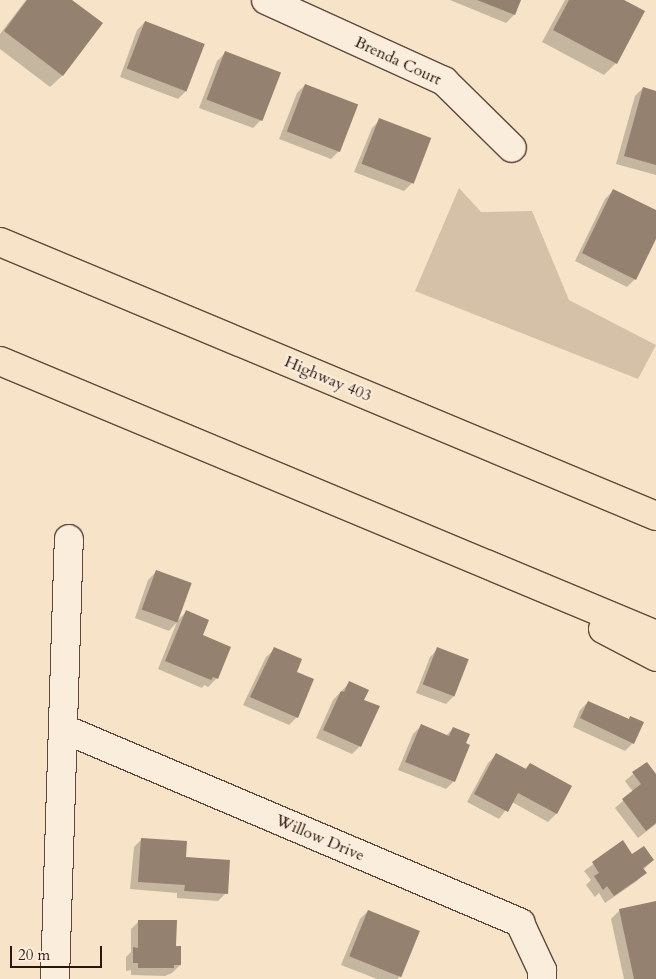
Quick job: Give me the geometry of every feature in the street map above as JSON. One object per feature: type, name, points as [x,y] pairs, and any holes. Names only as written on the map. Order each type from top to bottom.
[{"type":"highway","name":"Highway 403","points":[[0,242],[656,516]]},
{"type":"highway","points":[[0,361],[656,635]]},
{"type":"highway","points":[[495,568],[625,642],[656,657]]},
{"type":"street","name":"Brenda Court","points":[[266,0],[444,81],[512,148]]},
{"type":"street","points":[[55,979],[69,540]]},
{"type":"street","name":"Willow Drive","points":[[64,728],[520,923],[542,970],[542,979]]},
{"type":"shaded area","points":[[459,188],[481,212],[532,211],[569,300],[656,345],[638,379],[415,291]]},
{"type":"building","points":[[27,0],[72,0],[103,23],[63,76],[4,31]]},
{"type":"building","points":[[477,0],[521,0],[515,15]]},
{"type":"building","points":[[569,0],[624,0],[645,11],[617,64],[553,30]]},
{"type":"building","points":[[145,21],[205,44],[186,92],[127,69]]},
{"type":"building","points":[[225,51],[281,73],[262,121],[206,100]]},
{"type":"building","points":[[305,84],[358,104],[340,152],[287,132]]},
{"type":"building","points":[[643,87],[656,91],[656,165],[624,156]]},
{"type":"building","points":[[379,118],[431,138],[414,184],[361,164]]},
{"type":"building","points":[[613,189],[656,210],[656,239],[636,280],[582,253]]},
{"type":"building","points":[[156,570],[192,583],[177,622],[142,609]]},
{"type":"building","points":[[186,610],[209,620],[203,635],[231,647],[218,679],[213,677],[211,680],[165,661]]},
{"type":"building","points":[[274,647],[302,659],[297,672],[314,679],[298,718],[250,697]]},
{"type":"building","points":[[437,647],[469,659],[454,697],[423,684]]},
{"type":"building","points":[[349,681],[369,690],[364,700],[380,706],[361,747],[323,730],[341,691],[344,692]]},
{"type":"building","points":[[588,701],[629,719],[630,716],[644,722],[634,744],[580,718]]},
{"type":"building","points":[[421,724],[449,736],[453,727],[470,734],[466,743],[470,745],[455,782],[405,762]]},
{"type":"building","points":[[496,753],[526,769],[530,763],[572,786],[557,814],[518,793],[508,812],[474,794]]},
{"type":"building","points":[[647,762],[656,774],[656,823],[646,831],[622,799],[641,784],[632,772]]},
{"type":"building","points":[[141,838],[187,841],[186,857],[230,860],[228,894],[184,891],[185,885],[138,882]]},
{"type":"building","points":[[623,840],[632,854],[644,846],[654,860],[643,868],[647,873],[614,896],[607,886],[603,890],[594,876],[599,873],[592,862]]},
{"type":"building","points":[[656,901],[656,979],[634,979],[619,909]]},
{"type":"building","points":[[368,910],[420,931],[401,977],[349,956]]},
{"type":"building","points":[[138,920],[177,920],[176,946],[181,946],[181,965],[174,965],[174,968],[138,968],[138,963],[133,963],[133,947],[138,948]]}]
